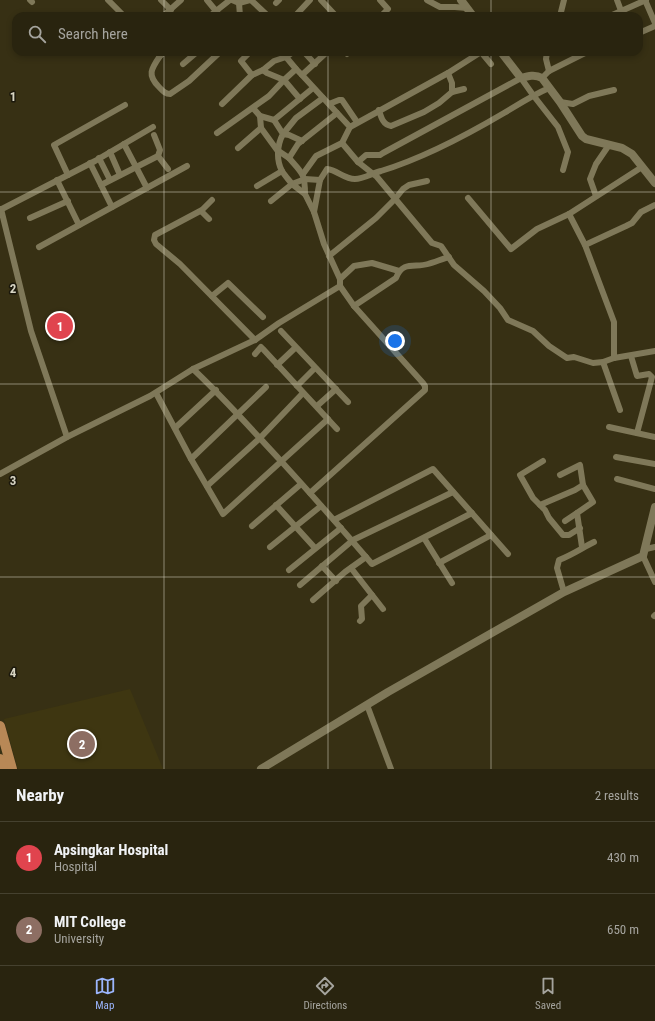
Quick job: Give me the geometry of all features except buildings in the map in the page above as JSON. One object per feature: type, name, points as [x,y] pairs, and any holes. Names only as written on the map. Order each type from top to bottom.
[{"type":"highway","points":[[0,726],[12,769]]},
{"type":"highway","points":[[0,759],[3,769]]},
{"type":"street","points":[[161,0],[170,10]]},
{"type":"street","points":[[168,12],[181,0]]},
{"type":"street","points":[[207,0],[216,12]]},
{"type":"street","points":[[220,12],[231,0],[239,3],[250,0],[264,12]]},
{"type":"street","points":[[299,12],[310,0]]},
{"type":"street","points":[[321,0],[330,12]]},
{"type":"street","points":[[380,0],[388,9],[385,12]]},
{"type":"street","points":[[427,0],[440,7],[455,6],[467,8]]},
{"type":"street","points":[[461,0],[470,12]]},
{"type":"street","points":[[561,12],[564,0]]},
{"type":"street","points":[[617,0],[621,12]]},
{"type":"street","points":[[623,12],[646,0],[655,23]]},
{"type":"street","points":[[112,1],[121,12]]},
{"type":"street","points":[[239,3],[240,12]]},
{"type":"street","points":[[643,31],[655,26]]},
{"type":"street","points":[[158,56],[151,70],[151,75],[154,82],[164,92],[170,94],[188,81],[216,56]]},
{"type":"street","points":[[183,64],[192,56]]},
{"type":"street","points":[[246,56],[241,61],[252,75]]},
{"type":"street","points":[[308,56],[315,64]]},
{"type":"street","points":[[302,75],[323,56]]},
{"type":"street","points":[[270,201],[304,176],[316,156],[342,143],[350,127],[378,110],[448,73],[474,56]]},
{"type":"street","points":[[484,56],[491,64]]},
{"type":"street","points":[[504,56],[558,127],[568,152],[563,170]]},
{"type":"street","points":[[546,56],[548,71]]},
{"type":"street","points":[[358,162],[366,155],[380,155],[521,78],[537,77],[580,56]]},
{"type":"street","points":[[222,104],[252,75],[263,70],[274,61],[286,57],[350,127]]},
{"type":"street","points":[[217,133],[253,108],[276,89],[296,69]]},
{"type":"street","points":[[263,70],[284,80],[300,99]]},
{"type":"street","points":[[448,73],[452,83],[452,92]]},
{"type":"street","points":[[537,77],[550,88],[582,136],[586,139],[622,148],[632,154],[655,184]]},
{"type":"street","points":[[274,120],[313,88]]},
{"type":"street","points":[[378,110],[384,123],[387,126],[391,126],[424,112],[452,92],[464,88]]},
{"type":"street","points":[[314,212],[320,180],[327,169],[334,170],[342,176],[355,179],[405,164],[444,146],[533,95],[550,88]]},
{"type":"street","points":[[560,102],[573,104],[589,96],[614,90]]},
{"type":"street","points":[[277,150],[282,134],[296,118],[323,98]]},
{"type":"street","points":[[329,104],[342,100],[358,122]]},
{"type":"street","points":[[68,175],[54,145],[125,105]]},
{"type":"street","points":[[253,108],[260,116],[262,128],[277,150],[282,171],[292,184],[305,194]]},
{"type":"street","points":[[289,158],[292,151],[302,141],[338,114]]},
{"type":"street","points":[[260,116],[274,120],[282,134]]},
{"type":"street","points":[[67,437],[31,331],[0,209],[68,175],[153,127]]},
{"type":"street","points":[[238,148],[262,128]]},
{"type":"street","points":[[282,134],[289,135],[302,141]]},
{"type":"street","points":[[101,185],[158,156],[160,150],[154,135]]},
{"type":"street","points":[[342,143],[358,162],[377,177],[432,243],[441,246],[454,265],[484,291],[500,308],[508,320],[533,331],[549,346],[567,358],[574,357],[593,363],[655,351]]},
{"type":"street","points":[[124,144],[147,188]]},
{"type":"street","points":[[596,196],[590,179],[596,164],[609,145]]},
{"type":"street","points":[[277,150],[289,158],[304,176],[320,180]]},
{"type":"street","points":[[110,152],[120,175]]},
{"type":"street","points":[[158,156],[168,169]]},
{"type":"street","points":[[99,158],[110,180]]},
{"type":"street","points":[[90,163],[112,207]]},
{"type":"street","points":[[39,246],[187,166]]},
{"type":"street","points":[[468,198],[511,250],[536,230],[569,214],[642,167]]},
{"type":"street","points":[[257,186],[282,171]]},
{"type":"street","points":[[304,176],[305,194],[314,212],[324,244],[340,279],[340,286],[354,306],[425,386],[425,390],[310,493]]},
{"type":"street","points":[[57,180],[79,224]]},
{"type":"street","points":[[330,256],[376,218],[403,189],[409,185],[427,181]]},
{"type":"street","points":[[212,200],[201,211],[155,235],[154,240],[156,244],[180,264],[255,340]]},
{"type":"street","points":[[30,218],[68,201]]},
{"type":"street","points":[[584,245],[632,223],[641,212],[655,205]]},
{"type":"street","points":[[201,211],[209,219]]},
{"type":"street","points":[[569,214],[584,245],[614,322],[614,358]]},
{"type":"street","points":[[354,306],[396,278],[398,272],[411,265],[426,265],[449,257]]},
{"type":"street","points":[[340,279],[354,266],[372,263],[398,272]]},
{"type":"street","points":[[212,296],[228,283],[263,317]]},
{"type":"street","points":[[0,474],[67,437],[156,393],[193,369],[255,340],[278,323],[340,286]]},
{"type":"street","points":[[281,331],[295,348],[348,402]]},
{"type":"street","points":[[255,354],[261,347],[337,429]]},
{"type":"street","points":[[277,364],[295,348]]},
{"type":"street","points":[[631,356],[637,376],[650,374],[652,377],[637,433]]},
{"type":"street","points":[[603,362],[620,410]]},
{"type":"street","points":[[297,386],[315,368]]},
{"type":"street","points":[[193,369],[216,390],[353,540],[372,564],[472,513]]},
{"type":"street","points":[[191,459],[266,387]]},
{"type":"street","points":[[317,406],[336,389]]},
{"type":"street","points":[[174,428],[216,390]]},
{"type":"street","points":[[156,393],[191,459],[223,514],[328,419]]},
{"type":"street","points":[[207,486],[260,438],[303,393]]},
{"type":"street","points":[[609,427],[655,437]]},
{"type":"street","points":[[616,457],[655,464]]},
{"type":"street","points":[[543,461],[520,475],[534,498],[545,510],[549,518],[563,535],[569,535],[580,528]]},
{"type":"street","points":[[560,475],[580,465],[583,485],[593,502],[565,521]]},
{"type":"street","points":[[334,520],[433,470],[508,554]]},
{"type":"street","points":[[617,479],[655,489]]},
{"type":"street","points":[[252,526],[301,484]]},
{"type":"street","points":[[540,505],[583,485]]},
{"type":"street","points":[[300,585],[353,540],[453,492]]},
{"type":"street","points":[[276,505],[315,548]]},
{"type":"street","points":[[270,547],[321,506]]},
{"type":"street","points":[[655,508],[645,552],[655,582]]},
{"type":"street","points":[[577,513],[582,547]]},
{"type":"street","points":[[289,570],[341,528]]},
{"type":"street","points":[[439,562],[491,535]]},
{"type":"street","points":[[424,538],[452,583]]},
{"type":"street","points":[[564,592],[556,568],[559,560],[573,555],[582,547],[594,542]]},
{"type":"street","points":[[260,769],[367,705],[564,592],[628,563],[655,547]]},
{"type":"street","points":[[313,600],[366,557]]},
{"type":"street","points":[[322,566],[336,581]]},
{"type":"street","points":[[351,568],[383,609]]},
{"type":"street","points":[[360,621],[362,619],[361,606],[372,595]]},
{"type":"street","points":[[367,705],[391,769]]},
{"type":"shaded area","points":[[130,689],[163,769],[18,769],[4,719]]},
{"type":"place","name":"Apsingkar Hospital","points":[[60,326]]},
{"type":"place","name":"MIT College","points":[[82,744]]}]
